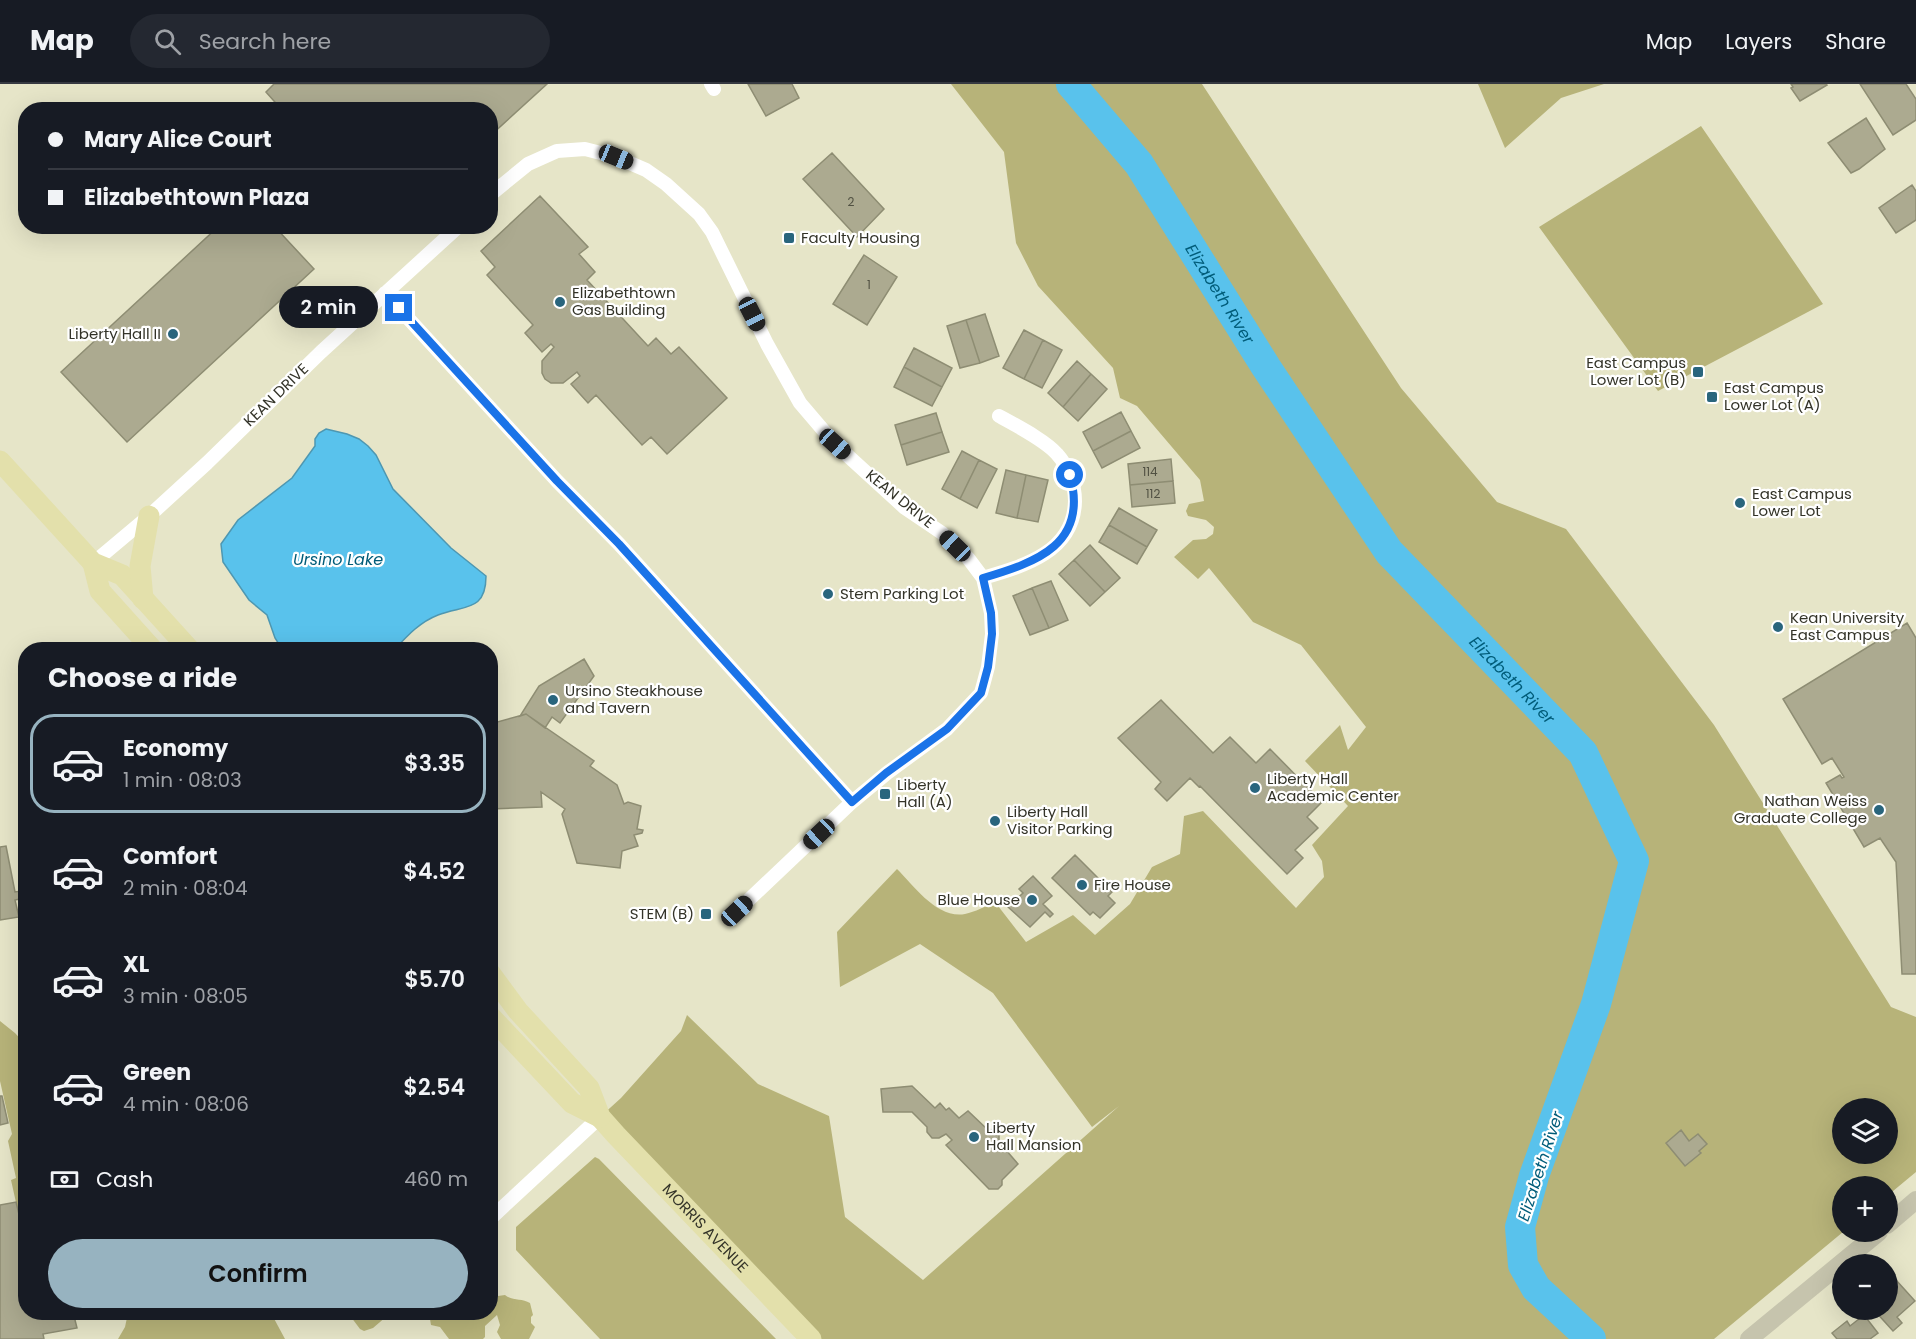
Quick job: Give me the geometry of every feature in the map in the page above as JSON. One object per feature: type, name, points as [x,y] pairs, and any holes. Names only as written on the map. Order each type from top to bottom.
[{"type":"main road","points":[[0,461],[93,563],[122,575],[183,642]]},
{"type":"main road","points":[[143,599],[140,566],[149,516]]},
{"type":"main road","points":[[93,563],[100,591],[146,642]]},
{"type":"main road","name":"MORRIS AVENUE","points":[[498,984],[518,1011],[589,1088],[600,1117]]},
{"type":"main road","name":"MORRIS AVENUE","points":[[498,1024],[572,1103],[600,1117],[810,1339]]},
{"type":"main road","points":[[1898,1216],[1916,1200]]},
{"type":"main road","points":[[1749,1339],[1867,1242]]},
{"type":"street","name":"KEAN DRIVE","points":[[498,188],[528,164],[557,151],[585,149],[616,157],[646,170],[666,184],[699,214],[712,232],[767,344],[800,403],[835,444],[905,508],[942,533],[968,558],[983,578],[991,613],[992,634],[988,667],[981,693],[947,729],[886,773],[852,802],[737,911]]},
{"type":"street","name":"KEAN DRIVE","points":[[93,563],[149,516],[450,234]]},
{"type":"street","points":[[385,293],[557,481],[619,544],[852,802]]},
{"type":"street","points":[[983,578],[1029,561],[1047,552],[1062,540],[1072,518],[1075,503],[1070,475],[1056,452],[999,416]]},
{"type":"street","points":[[498,1213],[600,1117]]},
{"type":"shaded area","points":[[951,84],[1202,84],[1401,388],[1497,502],[1566,529],[1714,725],[1891,1007],[1916,1017],[1916,1172],[1898,1187],[1898,1176],[1832,1176],[1832,1241],[1714,1339],[811,1339],[600,1117],[621,1098],[681,1031],[687,1015],[758,1084],[829,1116],[845,1217],[923,1280],[1119,1106],[1092,1127],[993,993],[920,944],[840,987],[837,932],[897,869],[927,900],[945,911],[965,914],[995,902],[1026,942],[1073,915],[1095,935],[1130,904],[1152,867],[1180,854],[1184,816],[1203,811],[1296,908],[1324,877],[1322,861],[1312,845],[1348,806],[1305,761],[1340,725],[1348,750],[1366,727],[1301,645],[1253,622],[1209,568],[1198,579],[1174,557],[1193,540],[1206,539],[1213,534],[1214,527],[1206,520],[1188,516],[1186,511],[1189,504],[1204,501],[1200,480],[1137,406],[1120,398],[1113,368],[1038,286],[1016,243],[1004,152]]},
{"type":"shaded area","points":[[1478,84],[1604,84],[1561,98],[1505,148]]},
{"type":"shaded area","points":[[1701,126],[1823,304],[1658,391],[1539,227]]},
{"type":"shaded area","points":[[0,1021],[18,1036],[18,1212],[11,1180],[16,1178],[8,1141],[12,1134],[0,1081]]},
{"type":"shaded area","points":[[595,1157],[776,1339],[600,1339],[516,1250],[516,1227]]},
{"type":"shaded area","points":[[505,1295],[530,1303],[533,1315],[531,1323],[535,1327],[529,1339],[501,1339],[497,1332],[500,1325],[498,1296]]},
{"type":"shaded area","points":[[126,1320],[275,1320],[285,1339],[118,1339]]},
{"type":"shaded area","points":[[353,1320],[382,1320],[373,1328],[364,1331]]},
{"type":"shaded area","points":[[430,1320],[492,1320],[485,1326],[483,1339],[449,1339],[440,1327],[431,1325]]},
{"type":"water","name":"Ursino Lake","points":[[326,429],[347,434],[368,446],[376,455],[393,489],[451,548],[486,576],[485,588],[478,602],[426,621],[402,642],[278,642],[267,615],[249,600],[223,562],[221,544],[238,520],[292,478],[315,446],[315,439]]},
{"type":"building","points":[[274,84],[547,84],[498,129],[498,102],[275,102],[266,92]]},
{"type":"building","points":[[748,84],[792,84],[799,98],[766,116]]},
{"type":"building","points":[[1791,84],[1827,85],[1800,101],[1791,88],[1793,87]]},
{"type":"building","points":[[1860,84],[1906,84],[1916,99],[1916,120],[1893,135]]},
{"type":"building","points":[[1866,118],[1885,149],[1851,173],[1828,143]]},
{"type":"building","points":[[832,153],[884,209],[857,237],[803,179]]},
{"type":"building","points":[[1912,185],[1916,191],[1916,220],[1896,233],[1879,208]]},
{"type":"building","name":"Elizabethtown Gas Building","points":[[540,196],[588,247],[579,254],[595,272],[587,280],[648,346],[656,338],[671,354],[679,347],[727,398],[667,454],[651,437],[642,445],[596,395],[588,403],[571,384],[580,376],[577,372],[563,383],[551,383],[545,379],[542,373],[542,361],[554,347],[551,344],[542,352],[525,333],[533,325],[487,275],[495,267],[481,251]]},
{"type":"building","name":"Liberty Hall II","points":[[210,234],[281,234],[314,269],[127,442],[61,372]]},
{"type":"building","points":[[864,255],[897,277],[867,325],[833,304]]},
{"type":"building","points":[[985,314],[999,356],[980,363],[966,320]]},
{"type":"building","points":[[966,320],[980,363],[960,368],[947,326]]},
{"type":"building","points":[[1024,330],[1043,340],[1024,379],[1003,368]]},
{"type":"building","points":[[1043,340],[1062,350],[1042,388],[1024,379]]},
{"type":"building","points":[[914,348],[952,368],[942,387],[904,367]]},
{"type":"building","points":[[1077,361],[1091,374],[1063,407],[1048,393]]},
{"type":"building","points":[[904,367],[942,387],[932,406],[894,387]]},
{"type":"building","points":[[1091,374],[1107,389],[1078,421],[1063,407]]},
{"type":"building","points":[[1121,412],[1131,431],[1093,451],[1083,432]]},
{"type":"building","points":[[936,413],[942,432],[901,445],[895,425]]},
{"type":"building","points":[[1131,431],[1140,448],[1102,468],[1093,451]]},
{"type":"building","points":[[942,432],[949,452],[907,465],[901,445]]},
{"type":"building","points":[[962,451],[979,460],[960,499],[942,489]]},
{"type":"building","points":[[1171,459],[1173,481],[1130,485],[1128,464]]},
{"type":"building","points":[[979,460],[997,469],[977,508],[960,499]]},
{"type":"building","points":[[1006,470],[1026,475],[1017,518],[996,513]]},
{"type":"building","points":[[1026,475],[1048,480],[1038,522],[1017,518]]},
{"type":"building","points":[[1173,481],[1175,503],[1132,507],[1130,485]]},
{"type":"building","points":[[1119,508],[1157,530],[1147,547],[1109,525]]},
{"type":"building","points":[[1109,525],[1147,547],[1137,564],[1099,542]]},
{"type":"building","points":[[1090,545],[1120,578],[1105,592],[1074,560]]},
{"type":"building","points":[[1074,560],[1105,592],[1090,606],[1059,574]]},
{"type":"building","points":[[1051,581],[1068,620],[1049,628],[1032,588]]},
{"type":"building","points":[[1032,588],[1049,628],[1030,635],[1013,596]]},
{"type":"building","name":"Nathan Weiss Graduate College","points":[[1907,623],[1916,638],[1916,974],[1902,974],[1896,862],[1880,838],[1864,847],[1826,783],[1840,775],[1844,777],[1832,758],[1822,764],[1783,699]]},
{"type":"building","name":"Ursino Steakhouse and Tavern","points":[[584,659],[594,676],[560,723],[552,717],[545,728],[526,714],[520,716],[539,686]]},
{"type":"building","name":"Liberty Hall Academic Center","points":[[1161,700],[1213,753],[1230,737],[1256,763],[1270,749],[1322,802],[1307,817],[1318,828],[1295,850],[1303,858],[1287,874],[1190,778],[1167,801],[1155,789],[1161,782],[1118,738]]},
{"type":"building","points":[[526,714],[594,761],[590,766],[617,785],[624,804],[628,802],[641,806],[637,829],[643,830],[642,833],[634,835],[638,846],[622,851],[620,868],[577,863],[562,814],[565,809],[541,792],[542,807],[498,809],[498,722]]},
{"type":"building","points":[[6,846],[15,892],[18,892],[18,899],[15,900],[18,917],[0,920],[0,847]]},
{"type":"building","name":"Fire House","points":[[1075,855],[1112,892],[1108,896],[1115,903],[1100,918],[1093,912],[1090,915],[1052,878]]},
{"type":"building","name":"Blue House","points":[[1033,876],[1052,896],[1043,904],[1053,914],[1050,917],[1045,912],[1030,927],[1008,907],[1023,893],[1019,889]]},
{"type":"building","name":"Liberty Hall Mansion","points":[[912,1086],[935,1108],[940,1103],[959,1118],[968,1111],[987,1129],[994,1130],[999,1136],[999,1142],[1018,1164],[1002,1180],[1002,1185],[998,1189],[989,1189],[946,1145],[952,1140],[946,1134],[939,1138],[932,1138],[927,1132],[927,1127],[912,1112],[883,1112],[881,1089]]},
{"type":"building","points":[[0,1096],[2,1096],[8,1123],[0,1125]]},
{"type":"building","points":[[1681,1130],[1689,1141],[1698,1134],[1707,1144],[1699,1151],[1701,1153],[1685,1166],[1666,1143]]},
{"type":"building","points":[[16,1202],[18,1210],[18,1320],[75,1320],[77,1328],[43,1334],[44,1339],[0,1339],[0,1205]]},
{"type":"building","points":[[1898,1282],[1915,1301],[1898,1316]]},
{"type":"building","points":[[1898,1318],[1902,1323],[1893,1331],[1883,1320]]},
{"type":"building","points":[[1858,1320],[1868,1320],[1878,1333],[1870,1339],[1837,1339],[1832,1333],[1847,1321],[1850,1326]]},
{"type":"waterway","name":"Elizabeth River","points":[[1071,84],[1139,164],[1266,367],[1389,552],[1583,753],[1634,861],[1596,1004],[1534,1176],[1520,1227],[1523,1265],[1536,1288],[1591,1339]]},
{"type":"place","name":"Faculty Housing","points":[[789,238]]},
{"type":"place","name":"Elizabethtown Gas Building","points":[[560,302]]},
{"type":"place","name":"Liberty Hall II","points":[[173,334]]},
{"type":"place","name":"East Campus Lower Lot (B)","points":[[1698,372]]},
{"type":"place","name":"East Campus Lower Lot (A)","points":[[1712,397]]},
{"type":"place","name":"East Campus Lower Lot","points":[[1740,503]]},
{"type":"place","name":"Stem Parking Lot","points":[[828,594]]},
{"type":"place","name":"Kean University East Campus","points":[[1778,627]]},
{"type":"place","name":"Ursino Steakhouse and Tavern","points":[[553,700]]},
{"type":"place","name":"Liberty Hall Academic Center","points":[[1255,788]]},
{"type":"place","name":"Liberty Hall (A)","points":[[885,794]]},
{"type":"place","name":"Nathan Weiss Graduate College","points":[[1879,810]]},
{"type":"place","name":"Liberty Hall Visitor Parking","points":[[995,821]]},
{"type":"place","name":"Fire House","points":[[1082,885]]},
{"type":"place","name":"Blue House","points":[[1032,900]]},
{"type":"place","name":"STEM (B)","points":[[706,914]]},
{"type":"place","name":"Liberty Hall Mansion","points":[[974,1137]]},
{"type":"route","points":[[399,308],[557,481],[619,544],[852,802],[886,773],[947,729],[981,693],[988,667],[992,634],[991,613],[983,578],[1029,561],[1047,552],[1062,540],[1072,518],[1075,503],[1070,475]]}]
